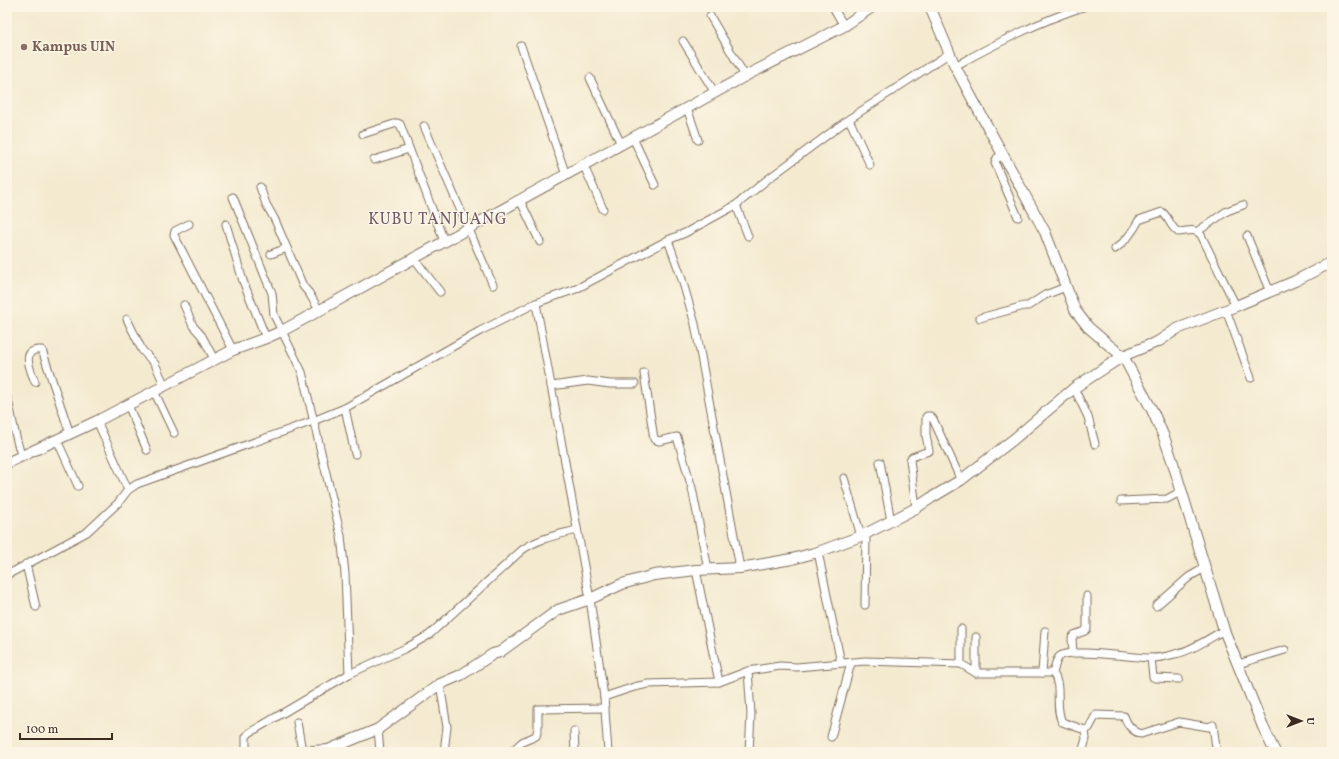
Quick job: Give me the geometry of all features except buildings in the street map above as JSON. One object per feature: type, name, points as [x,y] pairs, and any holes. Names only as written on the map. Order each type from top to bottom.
[{"type":"street","points":[[833,7],[844,26]]},
{"type":"street","points":[[7,463],[128,406],[214,359],[282,331],[413,257],[584,166],[745,76],[844,26],[872,7]]},
{"type":"street","points":[[930,7],[972,100],[1045,232],[1075,310],[1081,319],[1122,356],[1153,412],[1164,437],[1182,492],[1224,630],[1263,727],[1275,752]]},
{"type":"street","points":[[956,66],[998,43],[1052,17],[1083,7]]},
{"type":"street","points":[[710,16],[745,76]]},
{"type":"street","points":[[683,41],[714,93]]},
{"type":"street","points":[[521,46],[566,175]]},
{"type":"street","points":[[7,576],[26,564],[87,532],[118,503],[128,490],[137,484],[313,421],[345,408],[480,331],[536,303],[576,289],[736,205],[768,179],[849,119],[950,53]]},
{"type":"street","points":[[590,78],[621,144]]},
{"type":"street","points":[[687,108],[698,140]]},
{"type":"street","points":[[849,119],[870,165]]},
{"type":"street","points":[[363,134],[397,123],[400,124],[444,241]]},
{"type":"street","points":[[424,126],[493,285]]},
{"type":"street","points":[[633,138],[655,185]]},
{"type":"street","points":[[374,160],[409,149]]},
{"type":"street","points":[[1003,154],[997,158],[995,163],[1018,217]]},
{"type":"street","points":[[584,166],[603,209]]},
{"type":"street","points":[[260,187],[266,204],[275,220],[303,286],[319,310]]},
{"type":"street","points":[[233,197],[269,286],[274,315],[302,372],[341,536],[345,574],[349,674]]},
{"type":"street","points":[[520,200],[540,242]]},
{"type":"street","points":[[736,205],[748,236]]},
{"type":"street","points":[[1116,249],[1133,232],[1139,220],[1162,212],[1167,215],[1172,225],[1178,232],[1192,230],[1198,231],[1227,211],[1243,205]]},
{"type":"street","points":[[189,224],[175,231],[174,235],[233,350]]},
{"type":"street","points":[[226,224],[237,266],[266,338]]},
{"type":"street","points":[[1198,231],[1236,306]]},
{"type":"street","points":[[1247,236],[1270,292]]},
{"type":"street","points":[[668,240],[681,276],[695,324],[740,568]]},
{"type":"street","points":[[271,254],[287,248]]},
{"type":"street","points":[[413,257],[440,292]]},
{"type":"street","points":[[297,722],[300,751],[328,750],[378,729],[440,684],[461,675],[493,654],[500,652],[558,610],[590,599],[622,584],[654,575],[708,568],[740,568],[792,559],[818,552],[863,534],[916,508],[961,480],[1014,439],[1074,388],[1122,356],[1159,341],[1177,329],[1295,281],[1332,262]]},
{"type":"street","points":[[980,318],[1028,306],[1045,295],[1066,287]]},
{"type":"street","points":[[536,303],[590,599],[604,697],[608,752]]},
{"type":"street","points":[[184,306],[193,326],[202,336],[214,359]]},
{"type":"street","points":[[1226,310],[1251,378]]},
{"type":"street","points":[[127,319],[142,350],[155,364],[165,386]]},
{"type":"street","points":[[35,382],[28,360],[30,354],[36,350],[42,350],[70,434]]},
{"type":"street","points":[[644,373],[654,439],[659,440],[677,437],[681,449],[692,488],[708,568]]},
{"type":"street","points":[[551,386],[588,381],[610,384],[635,384]]},
{"type":"street","points":[[1074,388],[1088,417],[1095,444]]},
{"type":"street","points":[[154,392],[174,433]]},
{"type":"street","points":[[7,397],[16,440],[22,457]]},
{"type":"street","points":[[128,406],[147,450]]},
{"type":"street","points":[[345,408],[355,454]]},
{"type":"street","points":[[916,508],[910,460],[912,457],[929,451],[926,432],[927,416],[930,416],[933,419],[961,480]]},
{"type":"street","points":[[97,421],[128,490]]},
{"type":"street","points":[[57,440],[78,486]]},
{"type":"street","points":[[880,462],[891,521]]},
{"type":"street","points":[[844,478],[863,534],[865,605]]},
{"type":"street","points":[[1121,501],[1167,499],[1182,492]]},
{"type":"street","points":[[246,752],[245,743],[246,737],[249,733],[349,674],[406,648],[428,636],[531,543],[577,530]]},
{"type":"street","points":[[818,552],[841,663]]},
{"type":"street","points":[[26,564],[36,607]]},
{"type":"street","points":[[1156,606],[1189,577],[1206,567]]},
{"type":"street","points":[[696,570],[719,682]]},
{"type":"street","points":[[1073,654],[1072,638],[1074,635],[1087,629],[1087,596]]},
{"type":"street","points":[[961,629],[961,664]]},
{"type":"street","points":[[1053,673],[1056,662],[1060,656],[1068,654],[1120,655],[1151,658],[1176,654],[1184,651],[1224,630]]},
{"type":"street","points":[[1042,673],[1045,631]]},
{"type":"street","points":[[976,637],[976,673]]},
{"type":"street","points":[[1238,664],[1285,650]]},
{"type":"street","points":[[1151,658],[1153,677],[1179,679]]},
{"type":"street","points":[[604,697],[648,684],[719,682],[748,671],[780,666],[796,667],[865,661],[961,664],[976,673],[1053,673]]},
{"type":"street","points":[[831,737],[851,663]]},
{"type":"street","points":[[748,671],[751,714],[749,752]]},
{"type":"street","points":[[1053,673],[1057,678],[1058,708],[1062,722],[1085,730]]},
{"type":"street","points":[[440,684],[447,727],[444,752]]},
{"type":"street","points":[[511,752],[522,742],[536,736],[538,729],[538,709],[605,708]]},
{"type":"street","points":[[1085,730],[1089,728],[1096,716],[1108,715],[1124,716],[1127,723],[1135,732],[1141,734],[1179,722],[1209,727],[1213,726],[1216,748]]},
{"type":"street","points":[[378,729],[380,752]]},
{"type":"street","points":[[1082,752],[1086,740],[1085,730]]},
{"type":"street","points":[[574,731],[575,752]]},
{"type":"place","name":"Kampus UIN","points":[[24,47]]},
{"type":"district","name":"KUBU TANJUANG","points":[[438,220]]}]
